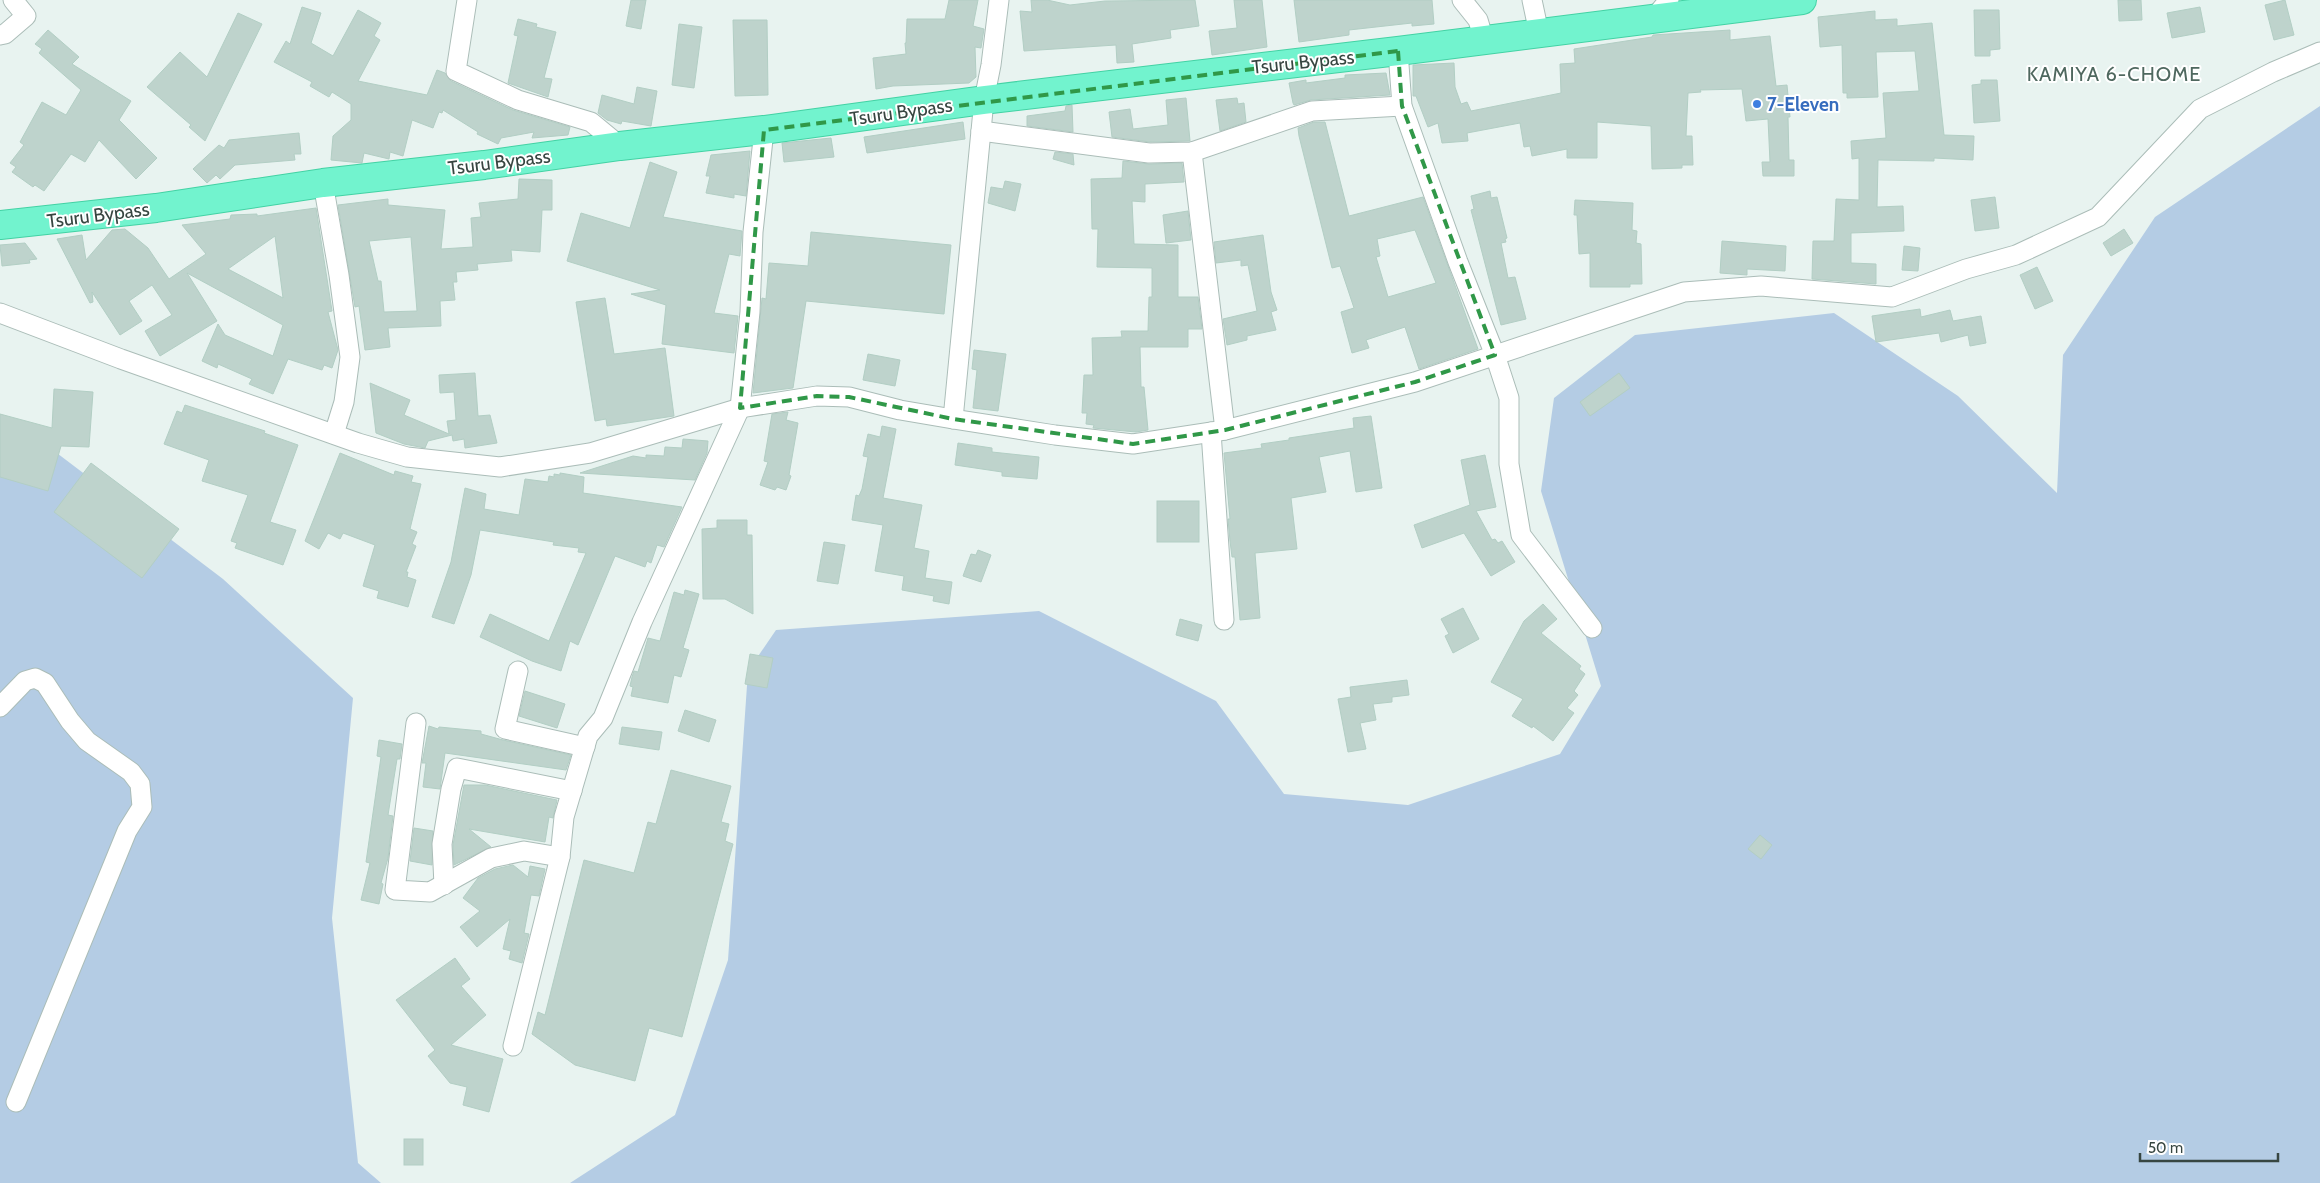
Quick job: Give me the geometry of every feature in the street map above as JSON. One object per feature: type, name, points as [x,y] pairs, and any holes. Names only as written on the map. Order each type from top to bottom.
[{"type":"highway","name":"Tsuru Bypass","points":[[0,225],[156,208],[323,183],[484,165],[984,100],[1539,33],[1662,9],[1802,0]]},
{"type":"street","points":[[0,35],[5,34],[26,16],[14,0]]},
{"type":"street","points":[[467,0],[456,71],[518,100],[591,122],[620,146]]},
{"type":"street","points":[[954,419],[984,100],[991,65],[999,0]]},
{"type":"street","points":[[1462,0],[1478,20],[1484,40]]},
{"type":"street","points":[[1532,0],[1539,33]]},
{"type":"street","points":[[1398,51],[1402,106],[1458,262],[1495,355],[1509,398],[1509,464],[1520,535],[1592,628]]},
{"type":"street","points":[[0,313],[121,359],[334,434],[407,457],[500,467],[590,453],[740,408],[817,396],[849,397],[900,410],[954,419],[1055,435],[1133,444],[1218,431],[1415,382],[1684,292],[1761,286],[1892,298],[1966,269],[2016,255],[2098,217],[2200,109],[2273,72],[2320,52]]},
{"type":"street","points":[[981,131],[1149,153],[1192,152],[1312,112],[1402,106]]},
{"type":"street","points":[[513,1046],[560,857],[564,818],[588,736],[603,718],[642,622],[740,408],[750,312],[753,232],[764,130]]},
{"type":"street","points":[[1192,152],[1218,431],[1224,620]]},
{"type":"street","points":[[323,183],[339,275],[350,357],[344,402],[334,434]]},
{"type":"street","points":[[518,671],[505,729],[585,747]]},
{"type":"street","points":[[0,707],[25,681],[35,678],[45,683],[70,721],[87,741],[131,772],[140,784],[142,807],[126,830],[16,1102]]},
{"type":"street","points":[[416,724],[395,890],[430,892],[491,858],[524,851],[560,857]]},
{"type":"street","points":[[444,885],[442,844],[451,789],[458,768],[572,791]]},
{"type":"highlighted area","points":[[1398,51],[1402,106],[1495,355],[1415,382],[1225,430],[1133,444],[953,419],[849,397],[817,396],[740,408],[764,130]]},
{"type":"shaded area","points":[[2320,106],[2320,1183],[570,1183],[675,1115],[728,960],[748,671],[776,630],[1039,611],[1216,701],[1284,794],[1408,805],[1560,754],[1601,686],[1541,491],[1554,398],[1635,335],[1834,313],[1958,396],[2057,493],[2063,355],[2155,217]]},
{"type":"shaded area","points":[[41,441],[223,579],[353,698],[332,918],[358,1163],[381,1183],[0,1183],[0,464]]},
{"type":"building","points":[[631,0],[646,0],[641,29],[626,26]]},
{"type":"building","points":[[949,0],[978,0],[973,26],[984,29],[981,48],[975,47],[976,77],[969,83],[893,86],[876,89],[873,58],[906,54],[907,19],[945,19]]},
{"type":"building","points":[[1031,0],[1047,0],[1070,5],[1105,1],[1195,0],[1199,26],[1170,30],[1171,38],[1132,44],[1134,62],[1117,63],[1116,45],[1024,51],[1020,11],[1032,12]]},
{"type":"building","points":[[1234,0],[1262,0],[1267,47],[1212,55],[1209,31],[1237,28]]},
{"type":"building","points":[[1294,0],[1432,0],[1434,24],[1412,26],[1412,23],[1349,30],[1349,35],[1299,42]]},
{"type":"building","points":[[2118,0],[2141,0],[2142,20],[2119,21]]},
{"type":"building","points":[[2285,0],[2294,35],[2274,40],[2265,5]]},
{"type":"building","points":[[302,7],[321,13],[311,43],[333,56],[358,10],[381,23],[374,36],[380,40],[358,81],[427,95],[437,70],[445,73],[451,81],[513,110],[570,127],[568,135],[532,138],[534,132],[501,138],[498,144],[477,134],[478,132],[443,110],[442,113],[439,112],[433,128],[412,120],[403,156],[390,152],[389,159],[364,153],[362,163],[331,160],[333,136],[351,120],[351,104],[332,92],[329,97],[310,86],[312,82],[274,62],[286,41],[290,44]]},
{"type":"building","points":[[2200,7],[2205,32],[2172,38],[2167,13]]},
{"type":"building","points":[[1974,10],[1999,10],[2000,49],[1990,50],[1990,56],[1975,56]]},
{"type":"building","points":[[1875,11],[1875,20],[1897,19],[1897,26],[1932,23],[1944,135],[1974,136],[1973,160],[1934,158],[1934,161],[1878,160],[1877,207],[1903,206],[1904,231],[1851,233],[1851,263],[1876,264],[1876,284],[1812,279],[1813,241],[1834,241],[1836,199],[1859,200],[1859,158],[1852,159],[1851,141],[1886,138],[1883,93],[1919,91],[1915,51],[1876,52],[1878,97],[1847,98],[1847,93],[1843,93],[1842,45],[1820,47],[1818,17]]},
{"type":"building","points":[[238,13],[262,24],[205,141],[189,127],[191,125],[147,87],[180,52],[207,77]]},
{"type":"building","points":[[518,19],[537,24],[536,27],[556,32],[544,78],[552,79],[548,97],[508,83],[518,36],[514,35]]},
{"type":"building","points":[[733,20],[767,20],[768,95],[735,96]]},
{"type":"building","points":[[679,24],[702,27],[694,88],[672,85]]},
{"type":"building","points":[[48,30],[79,57],[72,64],[131,101],[119,120],[157,158],[136,179],[99,140],[85,162],[71,154],[44,191],[35,185],[33,187],[12,172],[16,167],[10,163],[24,145],[20,142],[42,102],[66,115],[81,90],[39,53],[42,49],[35,44]]},
{"type":"building","points":[[1730,30],[1730,40],[1770,36],[1776,86],[1787,85],[1790,117],[1788,117],[1789,160],[1794,160],[1794,176],[1763,176],[1762,162],[1770,162],[1768,119],[1746,121],[1742,89],[1700,90],[1701,92],[1688,93],[1686,136],[1692,136],[1693,165],[1682,165],[1682,168],[1652,169],[1651,126],[1597,122],[1597,158],[1567,158],[1567,149],[1532,156],[1530,146],[1524,147],[1520,123],[1467,133],[1468,141],[1442,143],[1438,123],[1428,127],[1416,96],[1413,96],[1413,65],[1454,63],[1455,87],[1461,104],[1467,102],[1471,111],[1561,93],[1560,64],[1575,63],[1574,49],[1652,37],[1653,35]]},
{"type":"building","points":[[1386,73],[1390,95],[1311,100],[1294,105],[1293,103],[1289,83],[1306,80],[1306,83],[1345,78],[1345,75]]},
{"type":"building","points":[[1981,80],[1997,80],[2000,121],[1974,123],[1972,85],[1981,84]]},
{"type":"building","points":[[637,87],[657,91],[651,126],[622,121],[621,124],[607,120],[598,113],[602,95],[634,104]]},
{"type":"building","points":[[1186,98],[1190,141],[1150,142],[1112,137],[1109,112],[1130,109],[1133,129],[1168,125],[1166,100]]},
{"type":"building","points":[[1237,98],[1238,104],[1244,103],[1246,122],[1220,131],[1216,100]]},
{"type":"building","points":[[1072,105],[1073,132],[1027,126],[1027,116],[1065,111],[1066,106]]},
{"type":"building","points":[[963,122],[965,139],[867,153],[864,137]]},
{"type":"building","points":[[1314,122],[1325,122],[1349,216],[1423,197],[1478,349],[1419,369],[1405,327],[1366,340],[1369,348],[1352,353],[1341,312],[1354,308],[1340,266],[1332,268],[1298,128]],"holes":[[[1415,230],[1436,283],[1388,297],[1376,257],[1380,256],[1377,239]]]},
{"type":"building","points":[[299,133],[301,154],[294,154],[295,160],[235,165],[220,179],[216,175],[207,183],[193,169],[219,145],[224,148],[229,140]]},
{"type":"building","points":[[831,138],[834,157],[784,162],[782,143]]},
{"type":"building","points":[[750,151],[746,196],[734,194],[734,198],[706,193],[710,176],[706,176],[711,155]]},
{"type":"building","points":[[1055,152],[1073,154],[1074,165],[1053,159]]},
{"type":"building","points":[[1123,161],[1149,164],[1182,163],[1184,182],[1145,184],[1145,202],[1132,201],[1134,244],[1178,245],[1178,297],[1198,297],[1202,329],[1188,329],[1188,347],[1140,347],[1141,387],[1144,387],[1148,430],[1136,432],[1093,428],[1094,425],[1086,424],[1087,413],[1082,413],[1084,375],[1093,375],[1092,338],[1122,337],[1121,331],[1148,331],[1149,297],[1152,297],[1152,268],[1097,267],[1098,229],[1092,229],[1091,179],[1122,178]]},
{"type":"building","points":[[650,162],[677,172],[663,217],[742,231],[740,256],[729,254],[714,313],[738,316],[734,353],[662,344],[666,305],[631,294],[660,290],[567,261],[581,213],[630,228]]},
{"type":"building","points":[[519,179],[552,180],[552,210],[542,210],[540,252],[511,250],[512,261],[477,264],[478,270],[456,272],[457,282],[453,282],[455,300],[440,301],[441,326],[388,328],[390,347],[365,350],[359,306],[355,307],[338,205],[388,199],[388,205],[445,210],[441,249],[473,247],[471,218],[481,217],[479,203],[518,199]],"holes":[[[411,237],[417,311],[384,312],[381,281],[378,281],[369,241]]]},
{"type":"building","points":[[1005,181],[1021,184],[1015,211],[988,203],[991,187],[1003,189]]},
{"type":"building","points":[[1490,191],[1491,198],[1497,197],[1507,238],[1505,239],[1506,242],[1501,243],[1508,278],[1515,277],[1526,319],[1501,325],[1471,210],[1474,209],[1471,196]]},
{"type":"building","points":[[1995,197],[1999,228],[1975,231],[1971,200]]},
{"type":"building","points":[[1575,200],[1633,203],[1632,230],[1637,231],[1636,243],[1641,244],[1642,284],[1630,284],[1630,287],[1590,287],[1590,253],[1579,254],[1577,215],[1574,215]]},
{"type":"building","points":[[316,208],[332,311],[328,312],[338,350],[332,368],[324,365],[322,370],[288,359],[273,394],[249,384],[252,379],[218,364],[217,368],[202,361],[218,324],[225,335],[273,356],[283,325],[187,273],[217,321],[160,356],[145,331],[172,315],[152,285],[129,301],[142,321],[120,335],[92,292],[93,302],[90,303],[57,239],[82,235],[86,260],[112,230],[125,229],[148,248],[169,279],[206,254],[182,225],[230,219],[231,215],[257,214],[257,216]],"holes":[[[275,236],[283,298],[228,269]]]},
{"type":"building","points":[[1188,211],[1191,240],[1166,243],[1163,215]]},
{"type":"building","points":[[2124,229],[2133,243],[2111,256],[2103,243]]},
{"type":"building","points":[[811,232],[951,245],[944,314],[806,301],[793,388],[753,393],[762,298],[766,299],[769,263],[808,266]]},
{"type":"building","points":[[1263,235],[1271,292],[1277,310],[1271,312],[1276,330],[1247,336],[1247,340],[1227,345],[1223,319],[1257,311],[1248,265],[1241,266],[1241,260],[1216,263],[1214,242]]},
{"type":"building","points":[[1722,241],[1786,246],[1785,271],[1747,269],[1747,275],[1720,273]]},
{"type":"building","points":[[25,243],[37,259],[29,260],[30,263],[2,266],[0,245]]},
{"type":"building","points":[[1904,246],[1920,248],[1918,271],[1902,270]]},
{"type":"building","points":[[2037,267],[2053,301],[2035,309],[2020,275]]},
{"type":"building","points":[[605,298],[614,354],[665,348],[674,416],[607,426],[606,419],[595,421],[576,302]]},
{"type":"building","points":[[1920,309],[1921,317],[1950,310],[1953,321],[1981,316],[1986,343],[1970,346],[1968,335],[1941,342],[1939,333],[1876,342],[1872,316]]},
{"type":"building","points":[[974,350],[1006,354],[998,411],[973,408],[977,370],[972,369]]},
{"type":"building","points":[[868,354],[900,360],[895,386],[863,380]]},
{"type":"building","points":[[475,373],[478,416],[490,415],[497,443],[465,448],[464,439],[453,441],[452,435],[428,441],[425,448],[404,444],[376,433],[370,383],[410,400],[404,415],[449,434],[447,421],[456,420],[454,392],[440,393],[439,375]]},
{"type":"building","points":[[1619,373],[1630,388],[1590,416],[1580,402]]},
{"type":"building","points":[[54,389],[93,392],[89,447],[61,446],[48,491],[0,477],[0,414],[52,428]]},
{"type":"building","points":[[185,405],[265,431],[264,433],[298,445],[270,522],[296,530],[283,565],[235,548],[237,543],[231,541],[248,495],[202,481],[209,460],[164,444],[177,411],[182,413]]},
{"type":"building","points":[[788,412],[786,420],[798,423],[789,475],[791,476],[786,490],[777,487],[775,490],[760,485],[768,462],[764,461],[772,414]]},
{"type":"building","points":[[1371,416],[1382,488],[1356,492],[1350,451],[1319,457],[1326,492],[1291,498],[1297,549],[1255,553],[1260,618],[1240,620],[1235,557],[1232,557],[1230,541],[1224,453],[1262,448],[1261,444],[1289,440],[1289,438],[1354,428],[1353,418]]},
{"type":"building","points":[[882,426],[896,429],[883,498],[922,505],[914,548],[929,551],[925,578],[952,582],[949,604],[933,601],[934,596],[902,590],[904,576],[875,571],[883,525],[852,520],[856,495],[859,496],[862,489],[868,457],[863,456],[868,434],[880,437]]},
{"type":"building","points":[[683,439],[708,441],[707,453],[695,480],[580,473],[633,456],[646,458],[646,455],[664,456],[665,447],[682,448]]},
{"type":"building","points":[[958,443],[992,448],[992,452],[1039,457],[1037,479],[1002,476],[1002,472],[955,465]]},
{"type":"building","points":[[340,453],[394,475],[395,471],[413,476],[411,482],[421,484],[410,529],[417,532],[412,544],[416,546],[406,572],[408,572],[407,577],[416,580],[408,607],[377,598],[379,591],[363,586],[375,545],[343,533],[340,539],[328,533],[319,549],[305,541]]},
{"type":"building","points":[[1485,455],[1496,507],[1476,511],[1492,540],[1495,539],[1498,543],[1502,541],[1515,562],[1491,576],[1464,533],[1422,548],[1414,525],[1470,505],[1461,460]]},
{"type":"building","points":[[91,463],[179,529],[142,578],[54,512]]},
{"type":"building","points":[[560,473],[584,477],[583,493],[682,507],[664,547],[657,545],[651,563],[647,561],[645,567],[615,556],[578,645],[570,641],[561,671],[532,661],[480,637],[490,614],[549,641],[586,553],[578,552],[579,548],[553,545],[554,542],[480,530],[471,575],[454,624],[432,617],[451,562],[465,488],[486,494],[484,509],[519,515],[525,479],[548,482],[549,476],[554,477],[554,474],[560,475]]},
{"type":"building","points":[[1157,501],[1199,501],[1199,542],[1157,542]]},
{"type":"building","points":[[717,520],[747,520],[747,535],[752,535],[753,614],[725,599],[703,599],[702,529],[717,528]]},
{"type":"building","points":[[824,542],[845,545],[838,584],[817,581]]},
{"type":"building","points":[[978,550],[991,555],[981,582],[963,576],[971,554],[976,555]]},
{"type":"building","points":[[685,590],[699,594],[683,648],[689,650],[681,677],[674,675],[668,703],[631,696],[633,687],[630,686],[632,677],[634,671],[638,672],[648,638],[660,641],[674,592],[684,595]]},
{"type":"building","points":[[1543,604],[1557,619],[1541,633],[1581,666],[1579,669],[1585,674],[1574,691],[1578,695],[1567,708],[1574,713],[1553,741],[1533,726],[1532,728],[1512,716],[1523,699],[1491,682],[1524,621]]},
{"type":"building","points":[[1463,608],[1479,639],[1453,653],[1445,636],[1449,634],[1441,619]]},
{"type":"building","points":[[1180,619],[1202,625],[1198,641],[1176,635]]},
{"type":"building","points":[[750,654],[773,658],[767,688],[745,684]]},
{"type":"building","points":[[1407,680],[1409,695],[1392,697],[1392,702],[1373,704],[1376,720],[1360,723],[1366,749],[1348,752],[1338,699],[1351,697],[1350,687]]},
{"type":"building","points":[[525,691],[565,704],[557,728],[519,716]]},
{"type":"building","points":[[685,710],[716,720],[709,742],[678,731]]},
{"type":"building","points":[[429,726],[438,729],[439,727],[481,731],[481,734],[503,740],[571,755],[566,770],[445,753],[440,789],[423,787],[426,763],[422,763]]},
{"type":"building","points":[[622,727],[662,732],[659,750],[619,744]]},
{"type":"building","points":[[379,740],[402,744],[400,759],[397,759],[388,815],[393,816],[388,858],[381,883],[383,884],[379,904],[361,900],[370,863],[366,862],[381,757],[377,756]]},
{"type":"building","points":[[671,770],[731,786],[721,822],[729,824],[725,841],[733,844],[682,1037],[649,1028],[635,1081],[575,1065],[532,1034],[538,1012],[545,1015],[584,860],[634,873],[648,822],[656,824]]},
{"type":"building","points":[[464,785],[485,785],[557,800],[553,818],[549,817],[545,842],[469,829],[491,847],[454,865],[453,845]]},
{"type":"building","points":[[414,828],[433,831],[432,865],[410,861]]},
{"type":"building","points":[[1760,835],[1772,845],[1761,859],[1748,849]]},
{"type":"building","points":[[513,865],[528,877],[530,866],[545,869],[539,896],[531,895],[524,933],[529,934],[522,963],[509,959],[511,951],[503,949],[510,919],[477,947],[460,927],[480,911],[463,898],[478,878],[495,869]]},
{"type":"building","points":[[455,958],[470,979],[461,986],[486,1015],[451,1045],[503,1059],[489,1112],[463,1105],[467,1087],[450,1083],[428,1056],[435,1050],[396,1000]]},
{"type":"building","points":[[404,1139],[423,1139],[423,1165],[404,1165]]},
{"type":"place","name":"7-Eleven","points":[[1757,104]]},
{"type":"district","name":"KAMIYA 6-CHOME","points":[[2114,74]]}]
